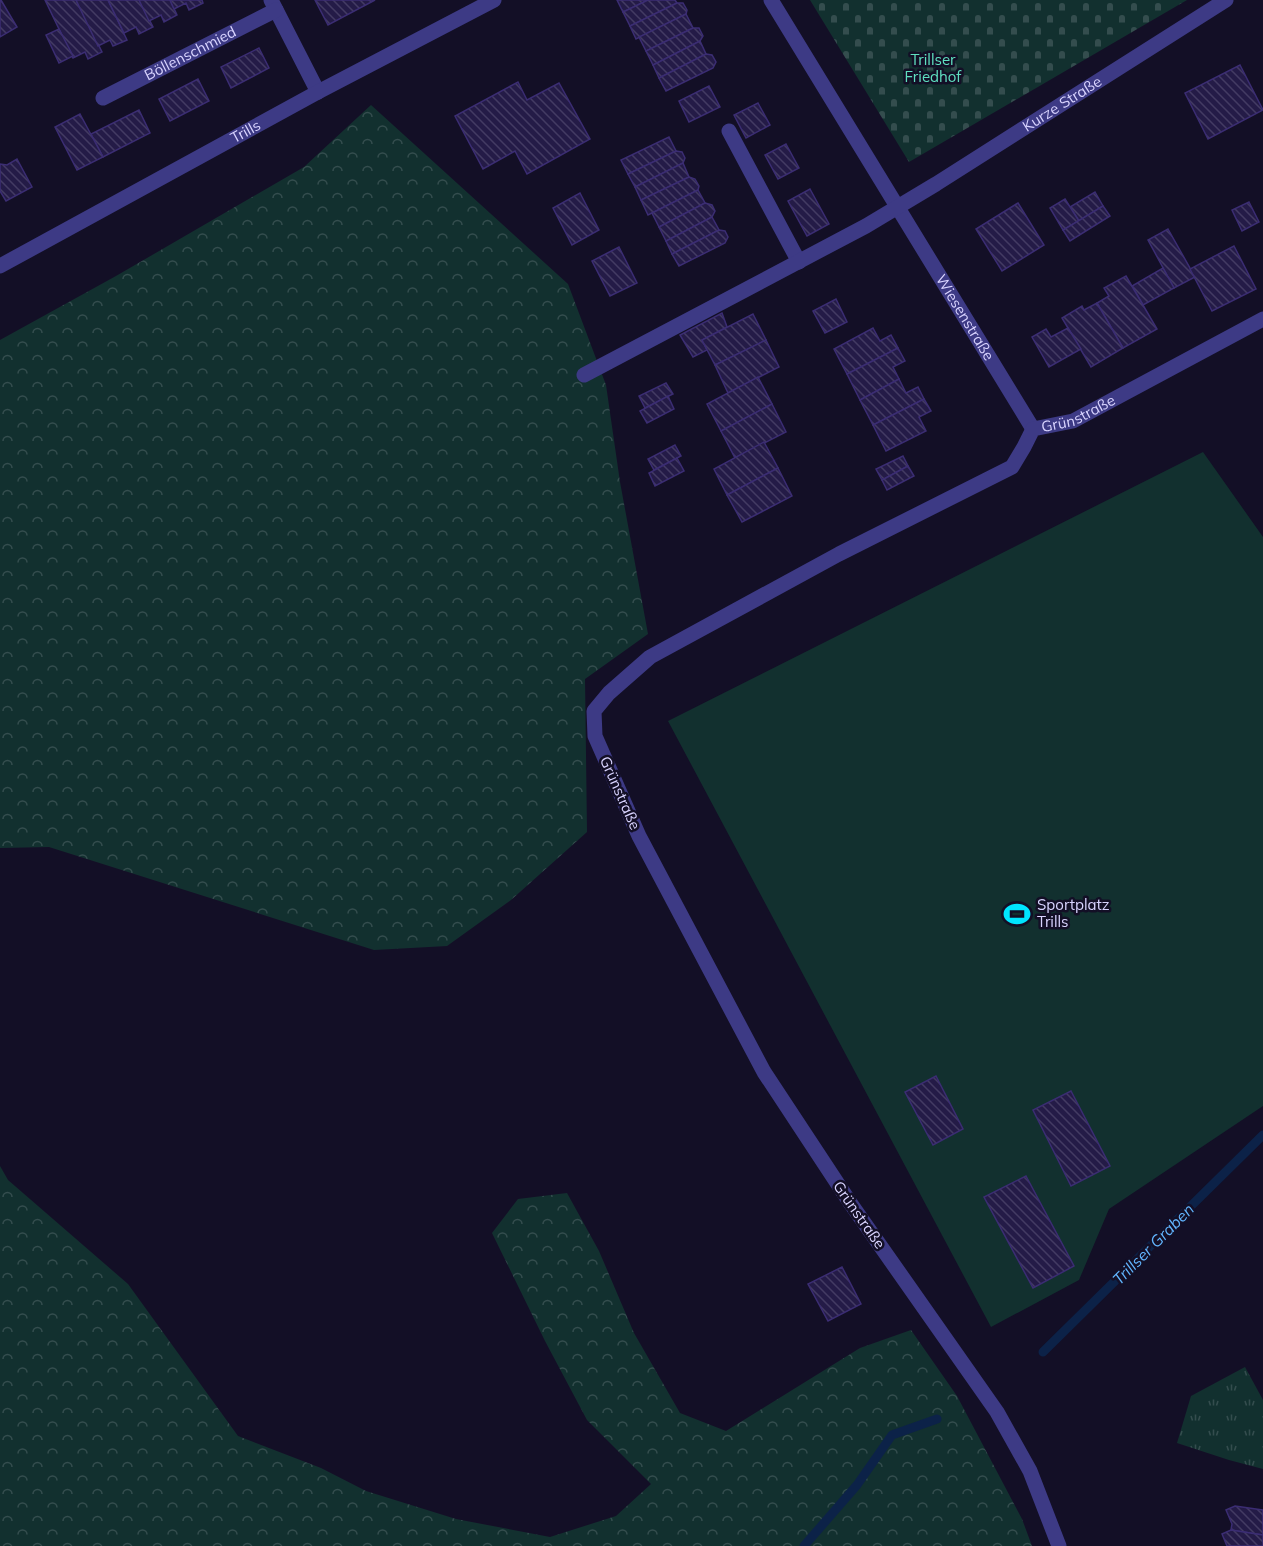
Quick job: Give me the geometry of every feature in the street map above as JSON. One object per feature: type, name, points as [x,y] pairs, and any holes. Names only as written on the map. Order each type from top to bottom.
[{"type":"street","name":"Trills","points":[[0,266],[318,92],[494,0]]},
{"type":"street","name":"Wiesenstraße","points":[[771,0],[1033,429]]},
{"type":"street","name":"Kurze Straße","points":[[898,207],[1226,0]]},
{"type":"street","name":"Böllenschmied","points":[[103,98],[273,5],[318,92]]},
{"type":"street","points":[[729,131],[799,262]]},
{"type":"street","points":[[584,375],[898,207]]},
{"type":"street","name":"Grünstraße","points":[[1059,1546],[1030,1471],[997,1412],[851,1204],[764,1072],[639,836],[595,736],[594,711],[609,693],[650,657],[839,554],[1012,467],[1033,429],[1073,421],[1263,319]]},
{"type":"green space","name":"Trillser Friedhof","points":[[810,0],[1187,0],[909,162]]},
{"type":"green space","points":[[371,105],[568,284],[606,385],[620,482],[648,634],[585,679],[587,832],[511,900],[447,946],[374,950],[49,847],[0,848],[0,340],[304,167]]},
{"type":"green space","name":"Sportplatz Trills","points":[[1203,452],[1263,537],[1263,1106],[1109,1209],[1079,1280],[991,1327],[668,721]]},
{"type":"green space","points":[[0,1166],[8,1180],[128,1284],[238,1436],[321,1468],[366,1491],[456,1519],[550,1537],[616,1516],[651,1484],[587,1420],[492,1233],[518,1199],[567,1193],[599,1251],[634,1333],[680,1413],[726,1431],[860,1348],[911,1330],[957,1396],[1022,1519],[1032,1546],[0,1546]]},
{"type":"green space","points":[[1245,1367],[1263,1400],[1263,1469],[1177,1443],[1191,1396]]},
{"type":"building","points":[[0,0],[17,27],[0,37]]},
{"type":"building","points":[[45,0],[76,0],[102,52],[88,59],[85,52],[73,58]]},
{"type":"building","points":[[76,0],[108,0],[127,40],[113,46],[110,40],[98,46]]},
{"type":"building","points":[[108,0],[139,0],[153,27],[139,34],[136,27],[124,33]]},
{"type":"building","points":[[139,0],[170,0],[177,15],[164,22],[161,15],[149,21]]},
{"type":"building","points":[[170,0],[202,0],[203,3],[189,10],[186,3],[174,9]]},
{"type":"building","points":[[315,0],[375,0],[328,25]]},
{"type":"building","points":[[617,0],[648,0],[623,12]]},
{"type":"building","points":[[648,0],[675,0],[677,3],[630,26],[623,12]]},
{"type":"building","points":[[677,3],[683,3],[687,10],[686,14],[636,39],[630,26]]},
{"type":"building","points":[[686,14],[693,28],[646,51],[639,37]]},
{"type":"building","points":[[693,28],[699,28],[703,36],[700,41],[653,65],[646,51]]},
{"type":"building","points":[[59,29],[73,56],[59,63],[46,35]]},
{"type":"building","points":[[700,41],[706,54],[659,78],[653,65]]},
{"type":"building","points":[[259,48],[269,68],[231,88],[221,67]]},
{"type":"building","points":[[706,54],[712,55],[716,62],[713,68],[666,91],[659,78]]},
{"type":"building","points":[[1240,65],[1263,110],[1208,139],[1185,93]]},
{"type":"building","points":[[198,79],[209,101],[170,121],[159,99]]},
{"type":"building","points":[[518,82],[527,100],[559,83],[590,139],[527,174],[515,151],[483,169],[455,116]]},
{"type":"building","points":[[709,86],[720,107],[689,122],[679,101]]},
{"type":"building","points":[[758,103],[770,125],[746,138],[734,115]]},
{"type":"building","points":[[139,110],[150,133],[103,157],[91,134]]},
{"type":"building","points":[[80,114],[103,157],[77,170],[55,127]]},
{"type":"building","points":[[669,137],[676,151],[628,174],[621,160]]},
{"type":"building","points":[[786,144],[799,168],[778,179],[765,155]]},
{"type":"building","points":[[676,151],[682,152],[685,158],[683,163],[635,187],[628,174]]},
{"type":"building","points":[[17,159],[32,187],[6,201],[0,191],[0,164],[7,165]]},
{"type":"building","points":[[683,163],[689,177],[641,200],[635,187]]},
{"type":"building","points":[[689,177],[695,179],[699,186],[698,190],[648,215],[641,200]]},
{"type":"building","points":[[810,189],[829,224],[807,236],[788,201]]},
{"type":"building","points":[[698,190],[705,203],[659,227],[652,213]]},
{"type":"building","points":[[1095,192],[1103,206],[1079,221],[1070,207]]},
{"type":"building","points":[[580,193],[599,230],[572,245],[553,208]]},
{"type":"building","points":[[1065,199],[1079,221],[1063,230],[1050,208]]},
{"type":"building","points":[[1249,202],[1259,222],[1242,231],[1232,210]]},
{"type":"building","points":[[705,203],[712,205],[715,211],[712,217],[666,241],[659,227]]},
{"type":"building","points":[[1018,203],[1044,245],[1002,271],[976,229]]},
{"type":"building","points":[[1103,206],[1110,216],[1070,241],[1063,230]]},
{"type":"building","points":[[712,217],[719,230],[672,254],[666,241]]},
{"type":"building","points":[[1168,229],[1195,277],[1174,288],[1148,240]]},
{"type":"building","points":[[719,230],[725,231],[728,237],[725,243],[679,266],[672,254]]},
{"type":"building","points":[[1234,246],[1256,289],[1212,311],[1190,269]]},
{"type":"building","points":[[619,247],[637,283],[610,296],[592,261]]},
{"type":"building","points":[[1163,268],[1174,288],[1143,305],[1132,286]]},
{"type":"building","points":[[1126,276],[1157,329],[1123,348],[1097,303],[1109,296],[1104,288]]},
{"type":"building","points":[[836,299],[847,322],[825,333],[813,311]]},
{"type":"building","points":[[1097,303],[1123,348],[1091,367],[1062,318],[1082,306],[1084,310]]},
{"type":"building","points":[[722,313],[727,327],[702,340],[707,350],[693,357],[680,335]]},
{"type":"building","points":[[753,314],[766,340],[715,365],[702,340]]},
{"type":"building","points":[[873,328],[880,341],[891,335],[898,348],[847,374],[834,349]]},
{"type":"building","points":[[1068,328],[1081,349],[1049,367],[1032,337],[1046,329],[1051,337]]},
{"type":"building","points":[[766,340],[779,367],[728,393],[715,365]]},
{"type":"building","points":[[898,348],[905,361],[893,367],[899,379],[860,400],[847,374]]},
{"type":"building","points":[[758,377],[772,404],[721,431],[707,404]]},
{"type":"building","points":[[899,379],[906,393],[918,387],[924,399],[873,425],[860,400]]},
{"type":"building","points":[[666,383],[673,394],[645,408],[639,396]]},
{"type":"building","points":[[668,396],[674,409],[647,423],[640,411]]},
{"type":"building","points":[[924,399],[931,411],[919,417],[926,431],[886,451],[873,425]]},
{"type":"building","points":[[772,404],[786,432],[735,458],[721,431]]},
{"type":"building","points":[[764,442],[778,468],[727,495],[714,469]]},
{"type":"building","points":[[675,445],[681,456],[654,470],[648,459]]},
{"type":"building","points":[[903,456],[908,466],[882,480],[876,469]]},
{"type":"building","points":[[677,458],[684,471],[655,486],[649,473]]},
{"type":"building","points":[[908,466],[914,476],[887,490],[882,480]]},
{"type":"building","points":[[778,468],[792,496],[742,522],[727,495]]},
{"type":"building","points":[[936,1076],[963,1129],[933,1145],[905,1092]]},
{"type":"building","points":[[1071,1091],[1110,1166],[1071,1186],[1033,1110]]},
{"type":"building","points":[[1026,1176],[1074,1266],[1033,1288],[984,1197]]},
{"type":"building","points":[[842,1267],[861,1304],[828,1321],[808,1284]]},
{"type":"building","points":[[1235,1506],[1263,1510],[1263,1535],[1231,1530],[1232,1524],[1226,1510]]},
{"type":"building","points":[[1231,1530],[1263,1535],[1263,1546],[1227,1546],[1222,1534]]},
{"type":"waterway","name":"Trillser Graben","points":[[1043,1352],[1263,1135]]},
{"type":"waterway","name":"Trillser Graben","points":[[804,1546],[857,1485],[892,1435],[937,1419]]},
{"type":"place","name":"Sportplatz Trills","points":[[1017,914]]}]
